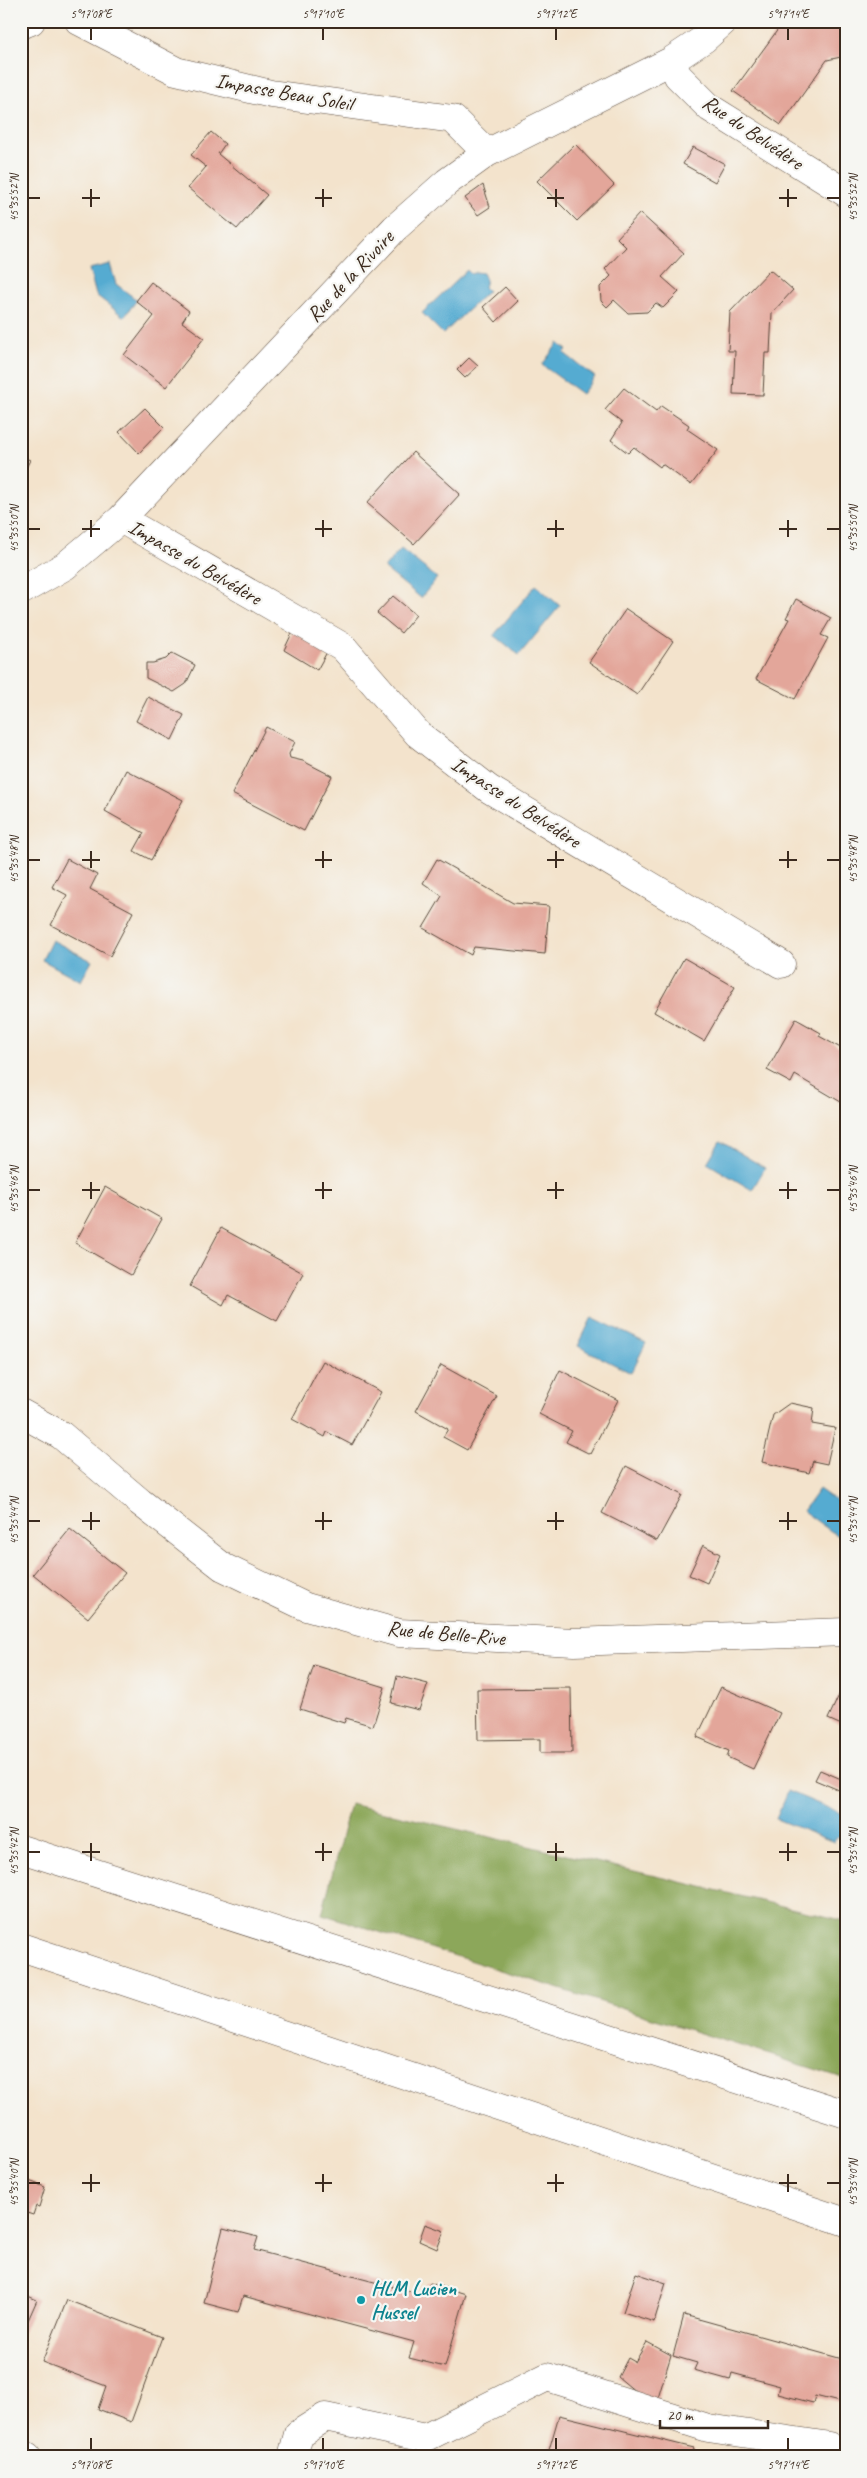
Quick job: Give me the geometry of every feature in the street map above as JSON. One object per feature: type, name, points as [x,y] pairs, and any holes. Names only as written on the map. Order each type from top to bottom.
[{"type":"main road","points":[[21,25],[32,21]]},
{"type":"main road","name":"Impasse Beau Soleil","points":[[79,21],[176,71],[271,94],[453,119],[487,152]]},
{"type":"main road","name":"Rue de la Rivoire","points":[[21,591],[65,566],[121,519],[395,228],[447,182],[487,152],[671,61],[704,39],[724,21]]},
{"type":"main road","name":"Rue du Belvédère","points":[[671,61],[678,76],[710,108],[846,193]]},
{"type":"main road","name":"Impasse du Belvédère","points":[[121,519],[343,647],[418,734],[489,789],[782,964]]},
{"type":"main road","name":"Rue de Belle-Rive","points":[[21,1413],[61,1435],[140,1502],[223,1567],[306,1607],[399,1634],[574,1642],[846,1632]]},
{"type":"main road","points":[[21,1849],[846,2114]]},
{"type":"main road","points":[[21,1947],[846,2222]]},
{"type":"main road","points":[[292,2457],[298,2434],[325,2417],[425,2438],[547,2377],[708,2428],[830,2446]]},
{"type":"main road","points":[[21,2454],[26,2457]]},
{"type":"green space","points":[[350,1804],[846,1921],[846,2079],[322,1914]]},
{"type":"water","points":[[110,264],[116,284],[137,300],[124,317],[96,295],[89,269]]},
{"type":"water","points":[[467,270],[471,274],[476,272],[483,273],[486,280],[484,287],[488,291],[443,334],[422,313]]},
{"type":"water","points":[[558,343],[567,350],[564,353],[595,377],[582,394],[542,365]]},
{"type":"water","points":[[401,549],[437,578],[421,598],[384,568]]},
{"type":"water","points":[[536,585],[560,606],[519,655],[494,635]]},
{"type":"water","points":[[52,940],[92,961],[81,981],[42,960]]},
{"type":"water","points":[[720,1141],[765,1168],[752,1190],[707,1163]]},
{"type":"water","points":[[592,1317],[646,1343],[631,1373],[578,1346]]},
{"type":"water","points":[[819,1489],[846,1508],[846,1542],[803,1511]]},
{"type":"water","points":[[788,1791],[845,1815],[845,1835],[836,1838],[834,1842],[776,1819]]},
{"type":"building","points":[[784,21],[846,21],[846,59],[841,57],[827,60],[781,125],[733,91]]},
{"type":"building","points":[[211,132],[225,144],[218,154],[267,195],[237,229],[188,188],[206,167],[191,155]]},
{"type":"building","points":[[575,144],[614,185],[577,221],[537,181]]},
{"type":"building","points":[[693,147],[725,164],[715,182],[683,164]]},
{"type":"building","points":[[483,185],[490,207],[478,215],[465,198]]},
{"type":"building","points":[[640,213],[684,253],[662,277],[679,292],[663,308],[656,303],[647,312],[628,313],[614,300],[607,307],[601,301],[600,287],[611,276],[605,269],[626,247],[617,238]]},
{"type":"building","points":[[770,270],[793,290],[772,313],[770,353],[765,353],[763,395],[733,394],[735,351],[728,351],[730,312]]},
{"type":"building","points":[[151,282],[189,311],[182,322],[204,338],[166,387],[124,355],[154,316],[136,301]]},
{"type":"building","points":[[505,287],[518,301],[496,322],[483,307]]},
{"type":"building","points":[[469,358],[478,366],[465,378],[457,370]]},
{"type":"building","points":[[624,388],[656,412],[661,406],[689,425],[687,429],[718,450],[691,485],[662,464],[660,467],[634,447],[628,453],[611,440],[622,423],[605,410]]},
{"type":"building","points":[[145,408],[164,427],[139,453],[119,432]]},
{"type":"building","points":[[413,452],[460,494],[414,544],[367,503]]},
{"type":"building","points":[[21,456],[30,460],[21,478]]},
{"type":"building","points":[[393,596],[416,615],[401,633],[377,613]]},
{"type":"building","points":[[796,599],[831,618],[821,635],[828,638],[795,699],[756,679],[789,619],[786,618]]},
{"type":"building","points":[[626,609],[673,641],[637,695],[589,662]]},
{"type":"building","points":[[293,631],[327,652],[317,670],[284,650]]},
{"type":"building","points":[[172,653],[195,665],[186,684],[174,692],[146,678],[146,663],[166,659]]},
{"type":"building","points":[[148,697],[184,715],[172,740],[136,721]]},
{"type":"building","points":[[266,727],[295,742],[289,754],[290,758],[303,761],[332,776],[304,831],[232,794]]},
{"type":"building","points":[[126,770],[183,800],[151,860],[134,851],[144,833],[105,811]]},
{"type":"building","points":[[67,859],[97,875],[90,889],[133,912],[110,956],[51,925],[67,895],[52,887]]},
{"type":"building","points":[[437,859],[513,903],[549,906],[545,954],[474,947],[471,955],[423,928],[442,896],[423,883]]},
{"type":"building","points":[[684,958],[735,987],[704,1041],[654,1012]]},
{"type":"building","points":[[796,1019],[821,1033],[819,1036],[846,1051],[846,1105],[795,1075],[791,1083],[767,1070]]},
{"type":"building","points":[[105,1187],[162,1219],[131,1275],[75,1243]]},
{"type":"building","points":[[221,1228],[303,1273],[277,1321],[228,1295],[223,1305],[190,1286]]},
{"type":"building","points":[[323,1361],[381,1392],[352,1445],[327,1432],[325,1437],[292,1419]]},
{"type":"building","points":[[441,1365],[497,1396],[467,1450],[443,1437],[448,1429],[416,1411]]},
{"type":"building","points":[[560,1370],[618,1400],[590,1454],[566,1442],[572,1431],[539,1414]]},
{"type":"building","points":[[790,1403],[814,1408],[812,1424],[835,1428],[827,1464],[813,1461],[809,1473],[762,1462],[773,1415]]},
{"type":"building","points":[[626,1466],[682,1495],[657,1541],[602,1513]]},
{"type":"building","points":[[70,1529],[125,1573],[88,1618],[33,1574]]},
{"type":"building","points":[[703,1545],[720,1554],[707,1583],[689,1575]]},
{"type":"building","points":[[314,1665],[385,1687],[373,1726],[346,1718],[344,1723],[300,1709]]},
{"type":"building","points":[[397,1676],[428,1684],[419,1710],[391,1703]]},
{"type":"building","points":[[846,1680],[846,1727],[828,1719]]},
{"type":"building","points":[[721,1687],[780,1713],[753,1769],[727,1757],[729,1751],[697,1737]]},
{"type":"building","points":[[571,1688],[572,1753],[540,1753],[540,1739],[478,1740],[477,1689]]},
{"type":"building","points":[[820,1770],[846,1781],[846,1793],[815,1780]]},
{"type":"building","points":[[21,2178],[45,2187],[39,2207],[36,2206],[33,2215],[21,2211]]},
{"type":"building","points":[[425,2224],[444,2231],[437,2249],[419,2241]]},
{"type":"building","name":"HLM Lucien Hussel","points":[[223,2228],[258,2237],[254,2250],[427,2296],[430,2283],[466,2294],[445,2367],[409,2358],[414,2342],[243,2296],[238,2312],[204,2303]]},
{"type":"building","points":[[636,2273],[666,2283],[654,2322],[623,2312]]},
{"type":"building","points":[[21,2293],[37,2300],[21,2336]]},
{"type":"building","points":[[67,2300],[162,2337],[131,2422],[98,2409],[106,2386],[42,2362]]},
{"type":"building","points":[[684,2315],[846,2360],[846,2372],[839,2402],[815,2396],[813,2403],[778,2394],[780,2386],[732,2373],[730,2380],[694,2370],[697,2363],[673,2356]]},
{"type":"building","points":[[647,2342],[671,2355],[655,2408],[618,2377],[628,2358],[635,2362]]},
{"type":"building","points":[[559,2415],[694,2448],[692,2457],[547,2457]]},
{"type":"place","name":"HLM Lucien Hussel","points":[[361,2300]]}]
